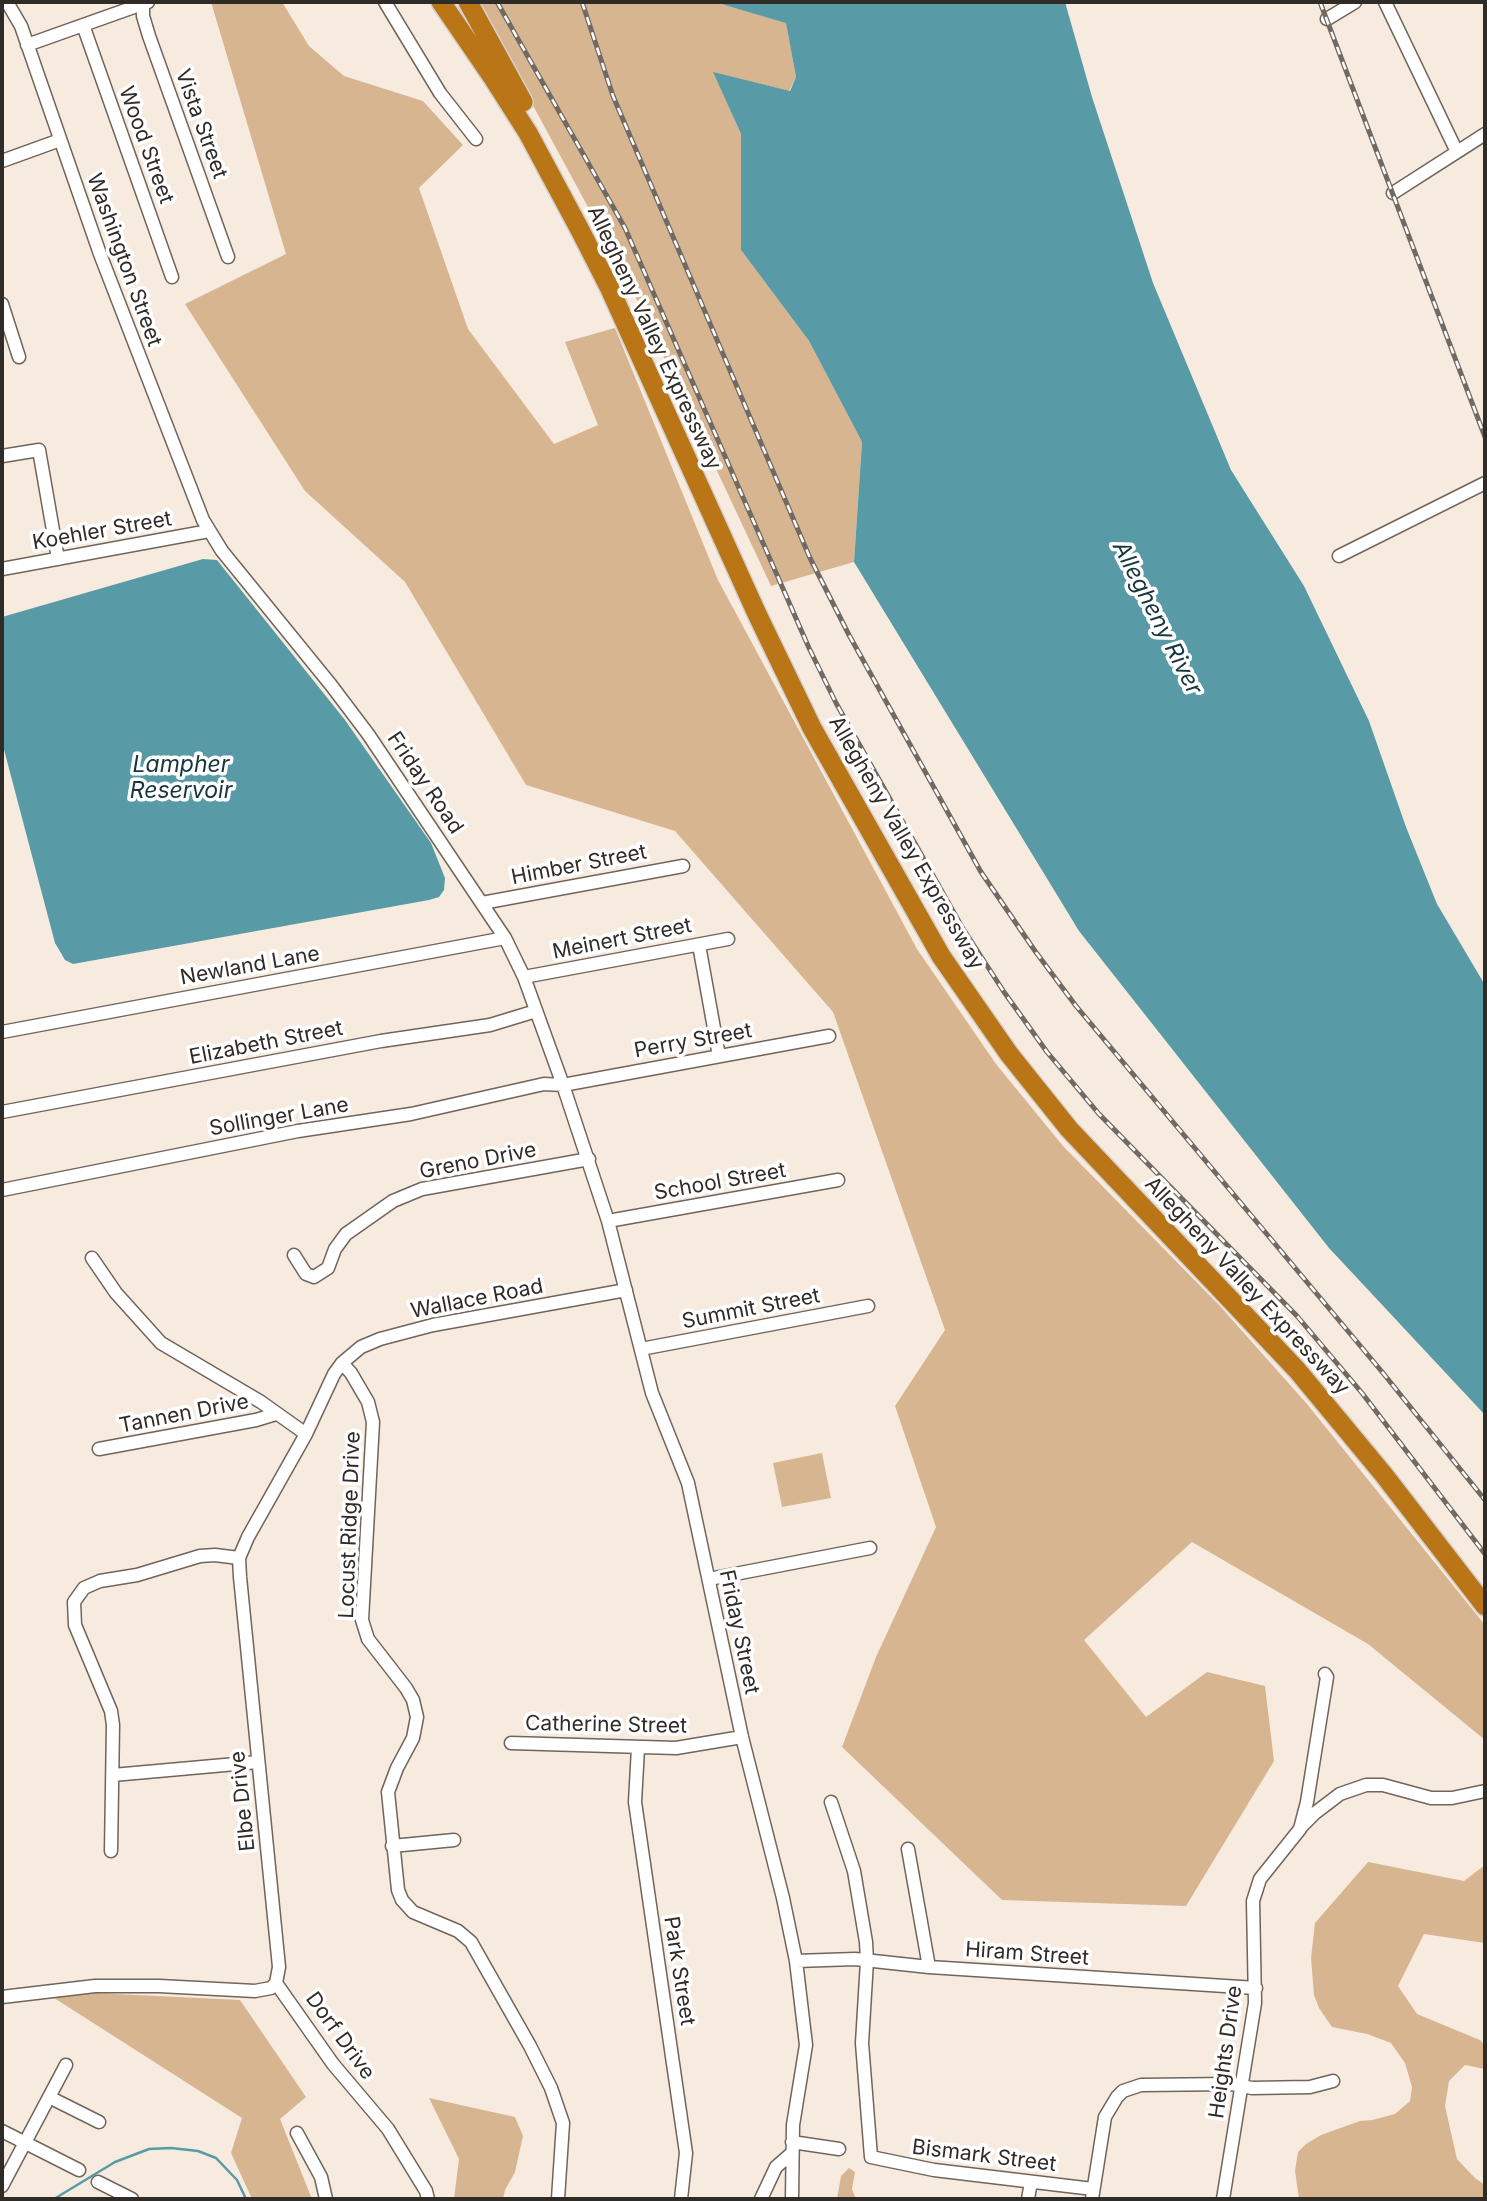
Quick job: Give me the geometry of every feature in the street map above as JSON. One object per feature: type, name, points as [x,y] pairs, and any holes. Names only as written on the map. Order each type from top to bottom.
[{"type":"highway","name":"Allegheny Valley Expressway","points":[[441,2],[528,133],[580,230],[621,312],[757,614],[807,717],[941,956],[1009,1054],[1061,1119],[1297,1370],[1384,1475],[1485,1605]]},
{"type":"highway","name":"Allegheny Valley Expressway","points":[[465,2],[601,245],[808,693],[881,827],[966,972],[998,1020],[1060,1100],[1093,1138],[1287,1339],[1403,1479],[1485,1587]]},
{"type":"street","name":"Washington Street","points":[[7,2],[16,16],[113,288],[209,531]]},
{"type":"street","points":[[27,45],[145,2]]},
{"type":"street","name":"Vista Street","points":[[145,2],[143,16],[149,36],[228,257]]},
{"type":"street","points":[[385,2],[440,93],[476,139]]},
{"type":"street","points":[[1327,19],[1355,2]]},
{"type":"street","points":[[1385,2],[1457,152]]},
{"type":"street","name":"Wood Street","points":[[83,25],[172,277]]},
{"type":"street","points":[[1393,192],[1485,134]]},
{"type":"street","points":[[2,161],[60,140]]},
{"type":"street","points":[[2,304],[19,357]]},
{"type":"street","points":[[2,456],[38,450],[58,559]]},
{"type":"street","points":[[1339,556],[1485,484]]},
{"type":"street","name":"Koehler Street","points":[[2,569],[209,531]]},
{"type":"street","name":"Friday Road","points":[[209,531],[368,734],[506,938],[524,977],[563,1085]]},
{"type":"street","name":"Himber Street","points":[[482,903],[683,866]]},
{"type":"street","name":"Newland Lane","points":[[2,1032],[506,938]]},
{"type":"street","name":"Meinert Street","points":[[524,977],[728,939]]},
{"type":"street","points":[[699,945],[719,1056]]},
{"type":"street","name":"Elizabeth Street","points":[[2,1112],[368,1043],[490,1025],[536,1011]]},
{"type":"street","name":"Perry Street","points":[[563,1085],[829,1035]]},
{"type":"street","name":"Sollinger Lane","points":[[2,1190],[298,1131],[411,1114],[544,1084],[563,1085]]},
{"type":"street","name":"Friday Street","points":[[563,1085],[608,1221],[661,1418],[688,1483],[742,1737],[783,1898],[796,1961],[806,2045],[792,2147],[792,2199]]},
{"type":"street","name":"Greno Drive","points":[[294,1255],[306,1274],[314,1277],[328,1268],[335,1249],[346,1234],[393,1201],[422,1189],[589,1159]]},
{"type":"street","name":"School Street","points":[[608,1221],[838,1180]]},
{"type":"street","points":[[92,1258],[116,1293],[161,1343],[261,1402],[306,1434]]},
{"type":"street","name":"Wallace Road","points":[[342,1363],[361,1347],[380,1339],[433,1325],[626,1290]]},
{"type":"street","name":"Summit Street","points":[[641,1349],[868,1306]]},
{"type":"street","name":"Elbe Drive","points":[[276,1983],[279,1967],[239,1558],[248,1536],[306,1434],[342,1363]]},
{"type":"street","name":"Locust Ridge Drive","points":[[342,1363],[368,1402],[373,1422],[362,1620],[368,1639],[410,1694],[417,1717],[416,1732],[391,1780],[388,1792],[398,1890],[402,1900],[414,1912],[458,1931],[471,1942],[530,2046],[562,2114],[558,2199]]},
{"type":"street","name":"Tannen Drive","points":[[99,1449],[257,1420],[276,1414]]},
{"type":"street","points":[[709,1579],[870,1548]]},
{"type":"street","points":[[111,1850],[111,1711],[75,1625],[74,1602],[84,1588],[100,1581],[137,1575],[200,1556],[239,1558]]},
{"type":"street","name":"Heights Drive","points":[[1223,2199],[1256,1988],[1253,1915],[1256,1889],[1266,1870],[1300,1829],[1309,1789],[1327,1677],[1325,1674]]},
{"type":"street","name":"Catherine Street","points":[[511,1743],[683,1747],[742,1737]]},
{"type":"street","name":"Park Street","points":[[638,1748],[635,1802],[686,2153],[681,2199]]},
{"type":"street","points":[[113,1776],[258,1762]]},
{"type":"street","points":[[1300,1829],[1315,1813],[1340,1794],[1366,1785],[1383,1784],[1419,1797],[1431,1798],[1452,1798],[1485,1791]]},
{"type":"street","points":[[831,1802],[854,1871],[867,1961]]},
{"type":"street","points":[[392,1846],[454,1840]]},
{"type":"street","points":[[908,1849],[929,1967]]},
{"type":"street","name":"Hiram Street","points":[[796,1961],[867,1961],[1256,1988]]},
{"type":"street","name":"Bismark Street","points":[[867,1961],[862,2043],[871,2157],[934,2170],[1031,2182],[1093,2194]]},
{"type":"street","points":[[2,1997],[95,1986],[255,1991],[271,1988],[276,1983]]},
{"type":"street","name":"Dorf Drive","points":[[276,1983],[333,2064],[374,2111],[407,2160],[428,2199]]},
{"type":"street","points":[[2,2186],[66,2065]]},
{"type":"street","points":[[1093,2194],[1105,2117],[1116,2097],[1123,2091],[1141,2085],[1158,2084],[1232,2084],[1252,2088],[1310,2087],[1333,2081]]},
{"type":"street","points":[[49,2097],[99,2122]]},
{"type":"street","points":[[2,2131],[79,2170]]},
{"type":"street","points":[[297,2133],[321,2177],[327,2199]]},
{"type":"street","points":[[761,2199],[776,2167],[792,2147],[839,2149]]},
{"type":"street","points":[[98,2182],[132,2199]]},
{"type":"street","points":[[1028,2199],[1031,2182]]},
{"type":"shaded area","points":[[211,2],[282,2],[309,46],[344,76],[423,101],[463,145],[419,188],[468,329],[554,444],[598,425],[565,342],[615,328],[718,580],[917,949],[996,1064],[1063,1146],[1219,1305],[1307,1404],[1485,1625],[1485,1740],[1368,1644],[1192,1542],[1084,1640],[1146,1717],[1207,1672],[1265,1686],[1274,1761],[1186,1906],[1002,1900],[842,1747],[876,1657],[936,1527],[895,1406],[945,1330],[833,1012],[675,831],[526,785],[405,582],[305,491],[185,304],[286,254]]},
{"type":"shaded area","points":[[477,2],[695,2],[721,4],[786,22],[796,77],[789,91],[714,73],[741,134],[741,250],[809,341],[862,442],[854,562],[771,586],[628,281]]},
{"type":"shaded area","points":[[822,1453],[831,1498],[782,1507],[773,1463]]},
{"type":"shaded area","points":[[1368,1862],[1464,1881],[1485,1865],[1485,1943],[1424,1934],[1398,1986],[1417,2014],[1480,2040],[1485,2045],[1485,2069],[1465,2065],[1449,2081],[1445,2106],[1457,2159],[1485,2185],[1485,2199],[1299,2199],[1295,2171],[1298,2152],[1306,2144],[1321,2135],[1360,2121],[1395,2114],[1410,2101],[1412,2087],[1405,2063],[1391,2043],[1367,2034],[1332,2027],[1314,1995],[1311,1958],[1315,1923]]},
{"type":"shaded area","points":[[95,1993],[240,2000],[306,2097],[280,2119],[312,2199],[252,2199],[231,2153],[242,2118],[51,1996]]},
{"type":"shaded area","points":[[429,2098],[515,2117],[523,2136],[515,2172],[503,2199],[454,2199],[459,2159]]},
{"type":"shaded area","points":[[849,2168],[855,2172],[852,2189],[856,2199],[837,2199],[841,2176]]},
{"type":"water","name":"Allegheny River","points":[[695,2],[1065,2],[1092,97],[1153,283],[1231,470],[1304,586],[1369,721],[1406,827],[1437,904],[1485,985],[1485,1415],[1329,1248],[1079,931],[854,562],[862,442],[809,341],[741,250],[741,134],[713,72],[790,91],[796,77],[786,23],[721,4]]},
{"type":"water","name":"Lampher Reservoir","points":[[203,559],[217,560],[345,720],[431,843],[445,878],[444,890],[439,897],[429,900],[73,964],[65,960],[55,943],[2,742],[2,617]]},
{"type":"waterway","points":[[54,2199],[115,2162],[149,2149],[171,2148],[198,2151],[216,2158],[237,2180],[246,2199]]},
{"type":"railway","points":[[497,2],[625,228],[809,648],[836,703],[962,927],[1047,1052],[1099,1114],[1297,1316],[1362,1393],[1485,1554]]},
{"type":"railway","points":[[582,2],[613,96],[810,558],[849,635],[981,872],[1076,1006],[1383,1373],[1485,1500]]},
{"type":"railway","points":[[1320,2],[1485,437]]}]
